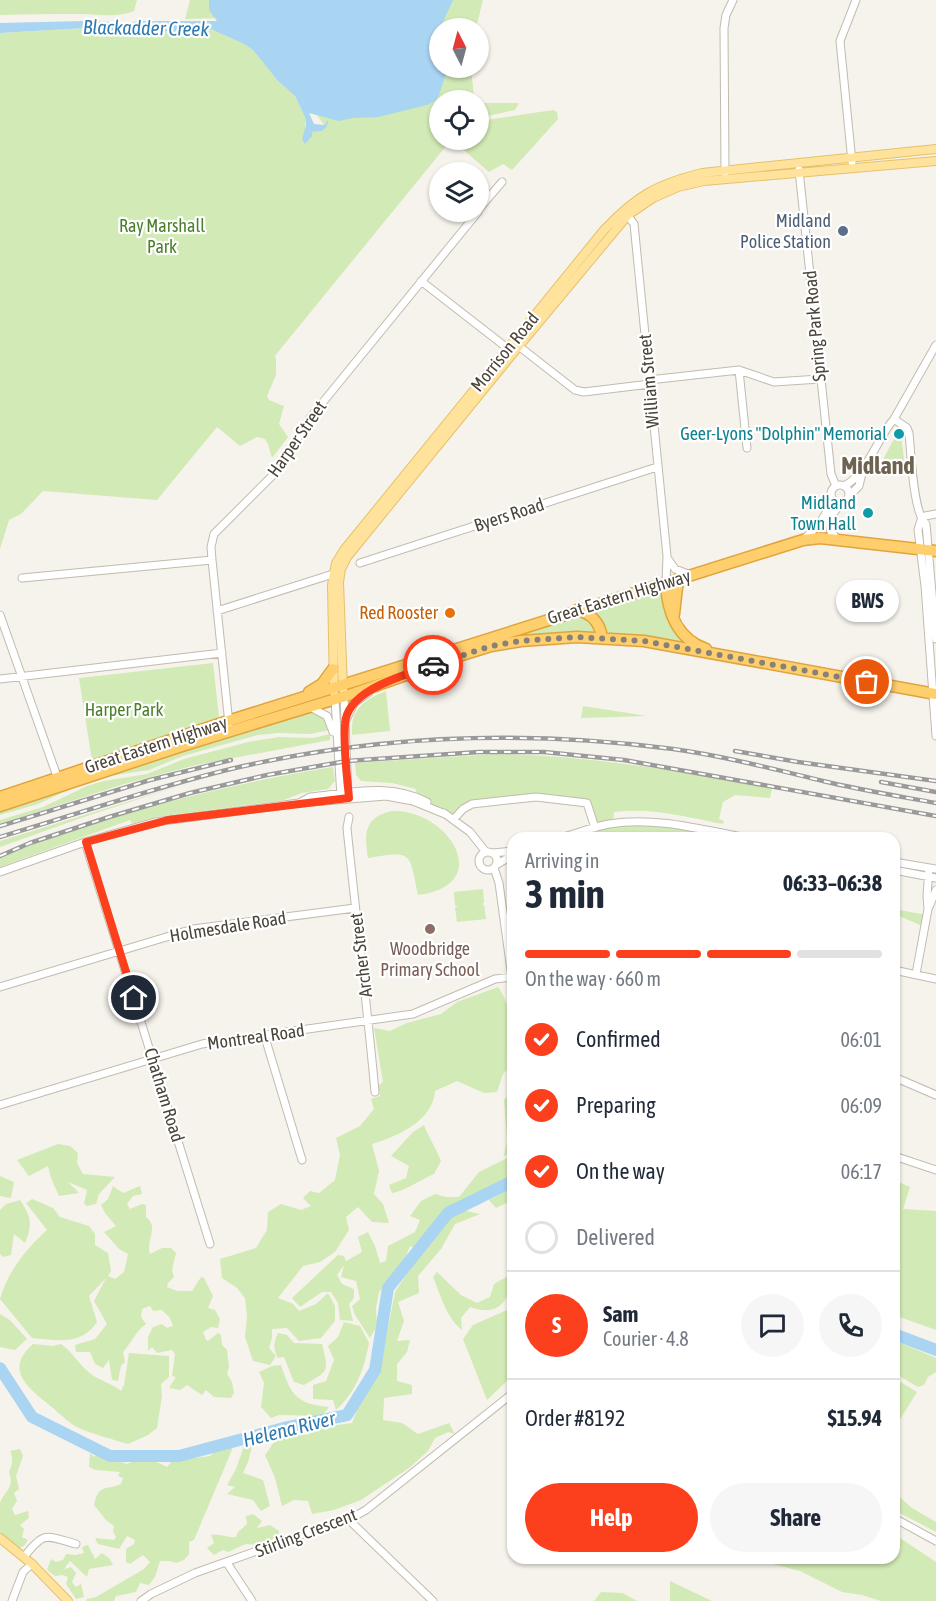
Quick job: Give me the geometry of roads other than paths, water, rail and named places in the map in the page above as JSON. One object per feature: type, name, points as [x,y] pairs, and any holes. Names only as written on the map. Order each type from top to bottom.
[{"type":"highway","name":"Great Eastern Highway","points":[[0,797],[59,782],[229,727],[310,706],[339,692],[577,610],[803,540],[819,538],[928,550]]},
{"type":"highway","points":[[675,623],[675,596],[680,579]]},
{"type":"highway","name":"William Street","points":[[666,583],[668,605],[675,623],[691,641],[701,647],[731,657]]},
{"type":"highway","points":[[577,610],[591,616],[600,628],[602,638]]},
{"type":"highway","points":[[339,692],[381,684],[491,646],[553,638],[602,638],[644,641],[934,694]]},
{"type":"highway","points":[[299,699],[322,684],[333,669]]},
{"type":"highway","name":"Great Eastern Highway","points":[[229,727],[299,699],[339,692]]},
{"type":"highway","name":"Great Eastern Highway","points":[[0,806],[59,782]]},
{"type":"main road","name":"Morrison Road","points":[[339,692],[333,669],[336,574],[513,347],[626,213],[678,187],[725,175],[799,168],[852,158],[936,149]]},
{"type":"main road","name":"Morrison Road","points":[[799,168],[853,168],[936,161]]},
{"type":"main road","name":"Morrison Road","points":[[336,574],[340,635],[339,692]]},
{"type":"main road","points":[[0,1538],[32,1564],[68,1601]]},
{"type":"street","points":[[725,175],[724,28],[726,15],[733,0]]},
{"type":"street","points":[[853,168],[840,41],[856,0]]},
{"type":"street","name":"Spring Park Road","points":[[799,168],[820,380],[831,474],[836,486]]},
{"type":"street","name":"Harper Street","points":[[489,198],[502,182]]},
{"type":"street","name":"William Street","points":[[626,213],[634,224],[667,556],[666,583]]},
{"type":"street","name":"Harper Street","points":[[229,727],[212,560],[211,547],[214,534],[277,471],[310,418],[469,222]]},
{"type":"street","points":[[421,281],[575,390],[585,392],[739,370],[774,382],[820,380]]},
{"type":"street","points":[[803,540],[814,530],[827,511],[836,486],[852,483],[862,471],[936,345]]},
{"type":"street","points":[[739,370],[747,448]]},
{"type":"street","points":[[894,419],[907,428],[909,433],[917,506],[923,522],[933,586],[936,639]]},
{"type":"street","name":"Byers Road","points":[[360,563],[657,467]]},
{"type":"street","points":[[838,540],[831,532],[829,519],[842,502],[859,486],[862,471]]},
{"type":"street","points":[[844,486],[849,496]]},
{"type":"street","points":[[831,495],[835,501],[842,502]]},
{"type":"street","points":[[923,522],[936,515]]},
{"type":"street","points":[[928,550],[936,736]]},
{"type":"street","points":[[667,556],[669,563],[675,569],[692,575]]},
{"type":"street","points":[[21,578],[212,560]]},
{"type":"street","points":[[217,611],[336,574]]},
{"type":"street","points":[[0,615],[59,782]]},
{"type":"street","points":[[0,679],[222,653]]},
{"type":"street","points":[[345,722],[354,703],[381,684]]},
{"type":"street","name":"Morrison Road","points":[[339,692],[345,722],[347,768],[345,796]]},
{"type":"street","name":"Morrison Road","points":[[339,692],[337,736],[339,771],[345,796]]},
{"type":"street","points":[[310,706],[327,716],[337,736]]},
{"type":"street","points":[[347,768],[354,785],[359,788],[397,791],[411,794],[429,803],[470,832],[497,857],[492,868],[499,883],[507,917]]},
{"type":"street","points":[[299,803],[310,797],[325,794],[334,788],[339,771]]},
{"type":"street","points":[[0,872],[86,842],[155,822],[299,803],[373,790]]},
{"type":"street","points":[[310,797],[397,797],[445,814]]},
{"type":"street","points":[[453,820],[463,809],[472,804],[536,797],[587,803],[595,828]]},
{"type":"street","name":"Archer Street","points":[[349,817],[355,908],[375,1092]]},
{"type":"street","points":[[581,832],[618,823],[652,822],[712,832]]},
{"type":"street","points":[[470,832],[480,866],[492,868],[507,857]]},
{"type":"street","name":"Chatham Road","points":[[86,842],[210,1244]]},
{"type":"street","points":[[479,858],[490,852],[507,853]]},
{"type":"street","points":[[900,863],[933,869],[916,974]]},
{"type":"street","points":[[900,871],[932,877]]},
{"type":"street","points":[[928,909],[936,890]]},
{"type":"street","name":"Holmesdale Road","points":[[0,987],[193,929],[355,908]]},
{"type":"street","points":[[900,971],[936,979]]},
{"type":"street","name":"Montreal Road","points":[[0,1105],[202,1044],[413,1014],[495,979],[507,980]]},
{"type":"street","points":[[264,1034],[302,1160]]},
{"type":"street","points":[[900,1080],[936,1095]]},
{"type":"street","points":[[900,1158],[936,1170]]},
{"type":"street","name":"Stirling Crescent","points":[[141,1601],[176,1581],[348,1519],[366,1510],[507,1398]]},
{"type":"street","points":[[348,1519],[433,1601]]},
{"type":"street","points":[[900,1521],[936,1541]]},
{"type":"street","points":[[24,1557],[36,1541],[45,1537],[76,1544]]},
{"type":"street","points":[[227,1563],[252,1601]]},
{"type":"street","points":[[12,1601],[23,1572],[32,1564]]},
{"type":"water","name":"Blackadder Creek","points":[[209,0],[453,0],[445,18],[429,18],[429,78],[445,78],[441,90],[429,90],[429,104],[427,105],[378,117],[339,121],[309,113],[314,124],[324,125],[328,120],[327,126],[322,131],[312,132],[312,136],[305,144],[302,139],[306,125],[305,117],[295,96],[278,81],[253,50],[206,27],[199,26],[185,31],[111,31],[85,28],[0,33],[0,23],[84,21],[125,25],[137,21],[217,21],[209,10]]},
{"type":"waterway","name":"Helena River","points":[[0,1368],[32,1417],[110,1456],[179,1456],[284,1428],[347,1415],[375,1370],[388,1288],[448,1213],[507,1184]]},
{"type":"waterway","name":"Helena River","points":[[900,1336],[936,1350]]},
{"type":"railway","points":[[0,837],[146,792],[235,768],[343,748],[453,739],[563,739],[673,749],[936,803]]},
{"type":"railway","points":[[735,751],[936,781]]},
{"type":"railway","points":[[0,856],[30,843],[109,817],[190,793],[267,775],[347,761],[479,752],[544,752],[624,760],[936,816]]},
{"type":"railway","points":[[0,826],[150,780],[231,760]]},
{"type":"railway","points":[[881,782],[936,792]]},
{"type":"place","name":"Midland Police Station","points":[[843,231]]},
{"type":"place","name":"Geer-Lyons \"Dolphin\" Memorial","points":[[899,434]]},
{"type":"place","name":"Midland Town Hall","points":[[868,513]]},
{"type":"place","name":"Red Rooster","points":[[450,613]]},
{"type":"place","name":"BWS","points":[[867,682]]},
{"type":"place","name":"Woodbridge Primary School","points":[[430,929]]},
{"type":"district","name":"Midland","points":[[878,466]]},
{"type":"park label","name":"Ray Marshall Park","points":[[162,236]]},
{"type":"park label","name":"Harper Park","points":[[124,710]]}]
